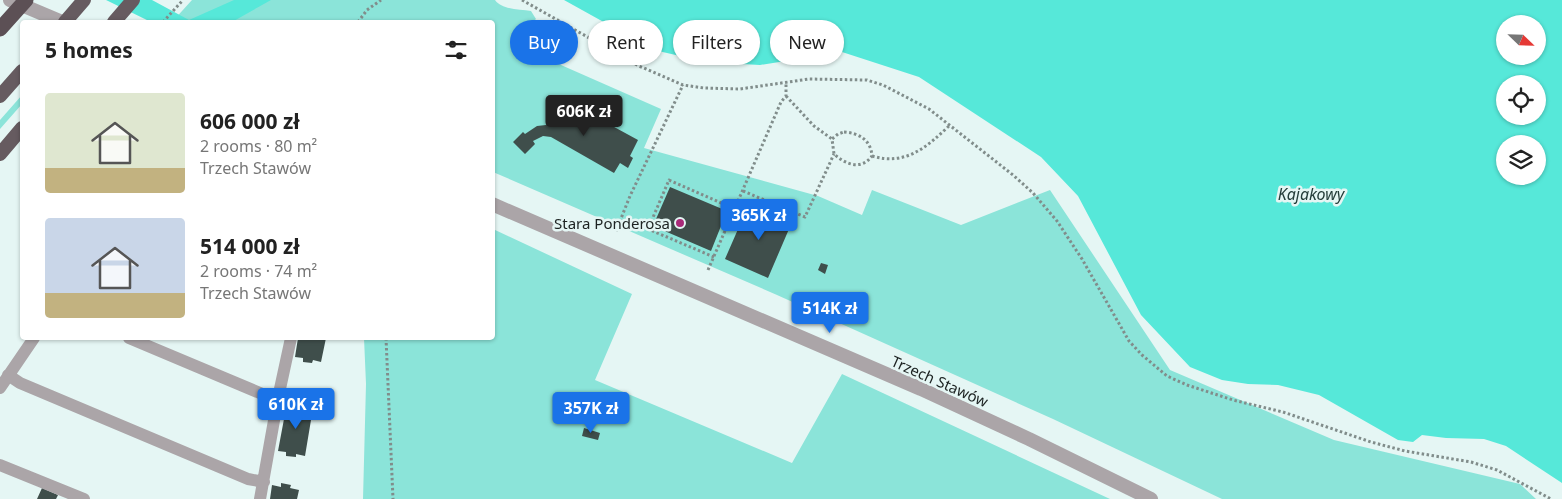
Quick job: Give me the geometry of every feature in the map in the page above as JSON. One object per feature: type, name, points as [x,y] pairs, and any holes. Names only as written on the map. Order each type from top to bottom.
[{"type":"highway","points":[[0,29],[26,0]]},
{"type":"highway","points":[[66,20],[84,0]]},
{"type":"highway","points":[[116,20],[133,0]]},
{"type":"highway","points":[[0,96],[20,73]]},
{"type":"highway","points":[[0,154],[20,130]]},
{"type":"street","points":[[10,0],[59,20]]},
{"type":"street","name":"Trzech Stawów","points":[[495,205],[921,389],[1030,439],[1151,499]]},
{"type":"lane","points":[[0,388],[33,340]]},
{"type":"lane","points":[[134,340],[266,396],[278,398]]},
{"type":"lane","points":[[260,499],[291,340]]},
{"type":"lane","points":[[8,375],[20,383],[248,479],[264,482]]},
{"type":"lane","points":[[0,465],[84,499]]},
{"type":"path","points":[[165,20],[182,0]]},
{"type":"path","points":[[360,20],[367,10],[381,0]]},
{"type":"path","points":[[522,0],[639,66],[684,85],[704,88],[740,89],[809,78],[866,80],[883,85],[929,109],[1033,193],[1051,214],[1082,259],[1130,341],[1142,355],[1167,376],[1187,385],[1233,400],[1283,412],[1371,442],[1405,451],[1471,462],[1497,470],[1551,499]]},
{"type":"path","points":[[708,270],[781,102],[786,96],[786,82]]},
{"type":"path","points":[[616,231],[630,196],[684,85]]},
{"type":"path","points":[[743,191],[805,217],[834,154],[832,139],[814,126],[786,96]]},
{"type":"path","points":[[872,156],[890,160],[913,155],[931,143],[950,125]]},
{"type":"path","points":[[832,139],[844,132],[862,137],[869,143],[872,156]]},
{"type":"path","points":[[834,154],[841,160],[856,165],[868,161],[872,156]]},
{"type":"path","points":[[714,257],[648,229],[669,180],[735,209]]},
{"type":"path","points":[[386,340],[393,499]]},
{"type":"shaded area","points":[[192,0],[495,0],[502,6],[531,11],[536,19],[510,20],[510,65],[561,65],[661,109],[644,148],[818,196],[862,215],[872,190],[961,225],[1050,190],[1170,370],[1334,440],[1520,484],[1536,499],[1222,499],[1053,419],[777,295],[495,173],[495,20],[174,20]]},
{"type":"shaded area","points":[[20,97],[20,106],[0,129],[0,120]]},
{"type":"shaded area","points":[[495,230],[632,294],[595,380],[792,463],[842,374],[1110,499],[363,499],[366,384],[364,340],[495,340]]},
{"type":"water","points":[[106,0],[152,0],[189,20],[147,20]]},
{"type":"water","points":[[234,0],[271,0],[236,20],[189,20]]},
{"type":"water","name":"Kajakowy","points":[[564,0],[1562,0],[1562,483],[1506,446],[1484,439],[1422,435],[1413,442],[1398,440],[1319,395],[1278,385],[1248,384],[1222,380],[1190,367],[1141,315],[1078,196],[1041,157],[919,77],[844,53],[844,20],[770,20],[770,63],[760,65],[760,20],[673,20],[673,54],[663,52],[663,20],[600,20]]},
{"type":"building","points":[[561,98],[638,140],[630,156],[633,158],[628,168],[620,163],[614,173],[551,137],[543,136],[533,141],[535,144],[525,154],[513,142],[523,132],[525,134],[537,126],[546,125]]},
{"type":"building","points":[[670,187],[727,211],[711,251],[653,226]]},
{"type":"building","points":[[749,204],[792,222],[768,278],[725,259]]},
{"type":"building","points":[[821,263],[828,265],[825,274],[818,270]]},
{"type":"building","points":[[298,340],[326,340],[321,362],[313,360],[312,363],[303,362],[303,358],[295,357]]},
{"type":"building","points":[[295,402],[305,403],[304,406],[313,408],[305,456],[296,454],[296,457],[286,456],[286,452],[278,451],[287,403],[295,405]]},
{"type":"building","points":[[584,428],[600,433],[598,440],[582,436]]},
{"type":"building","points":[[281,483],[291,485],[290,488],[299,490],[297,499],[270,499],[272,485],[281,487]]},
{"type":"building","points":[[42,488],[58,495],[56,499],[37,499]]},
{"type":"place","name":"Stara Ponderosa","points":[[680,223]]}]
